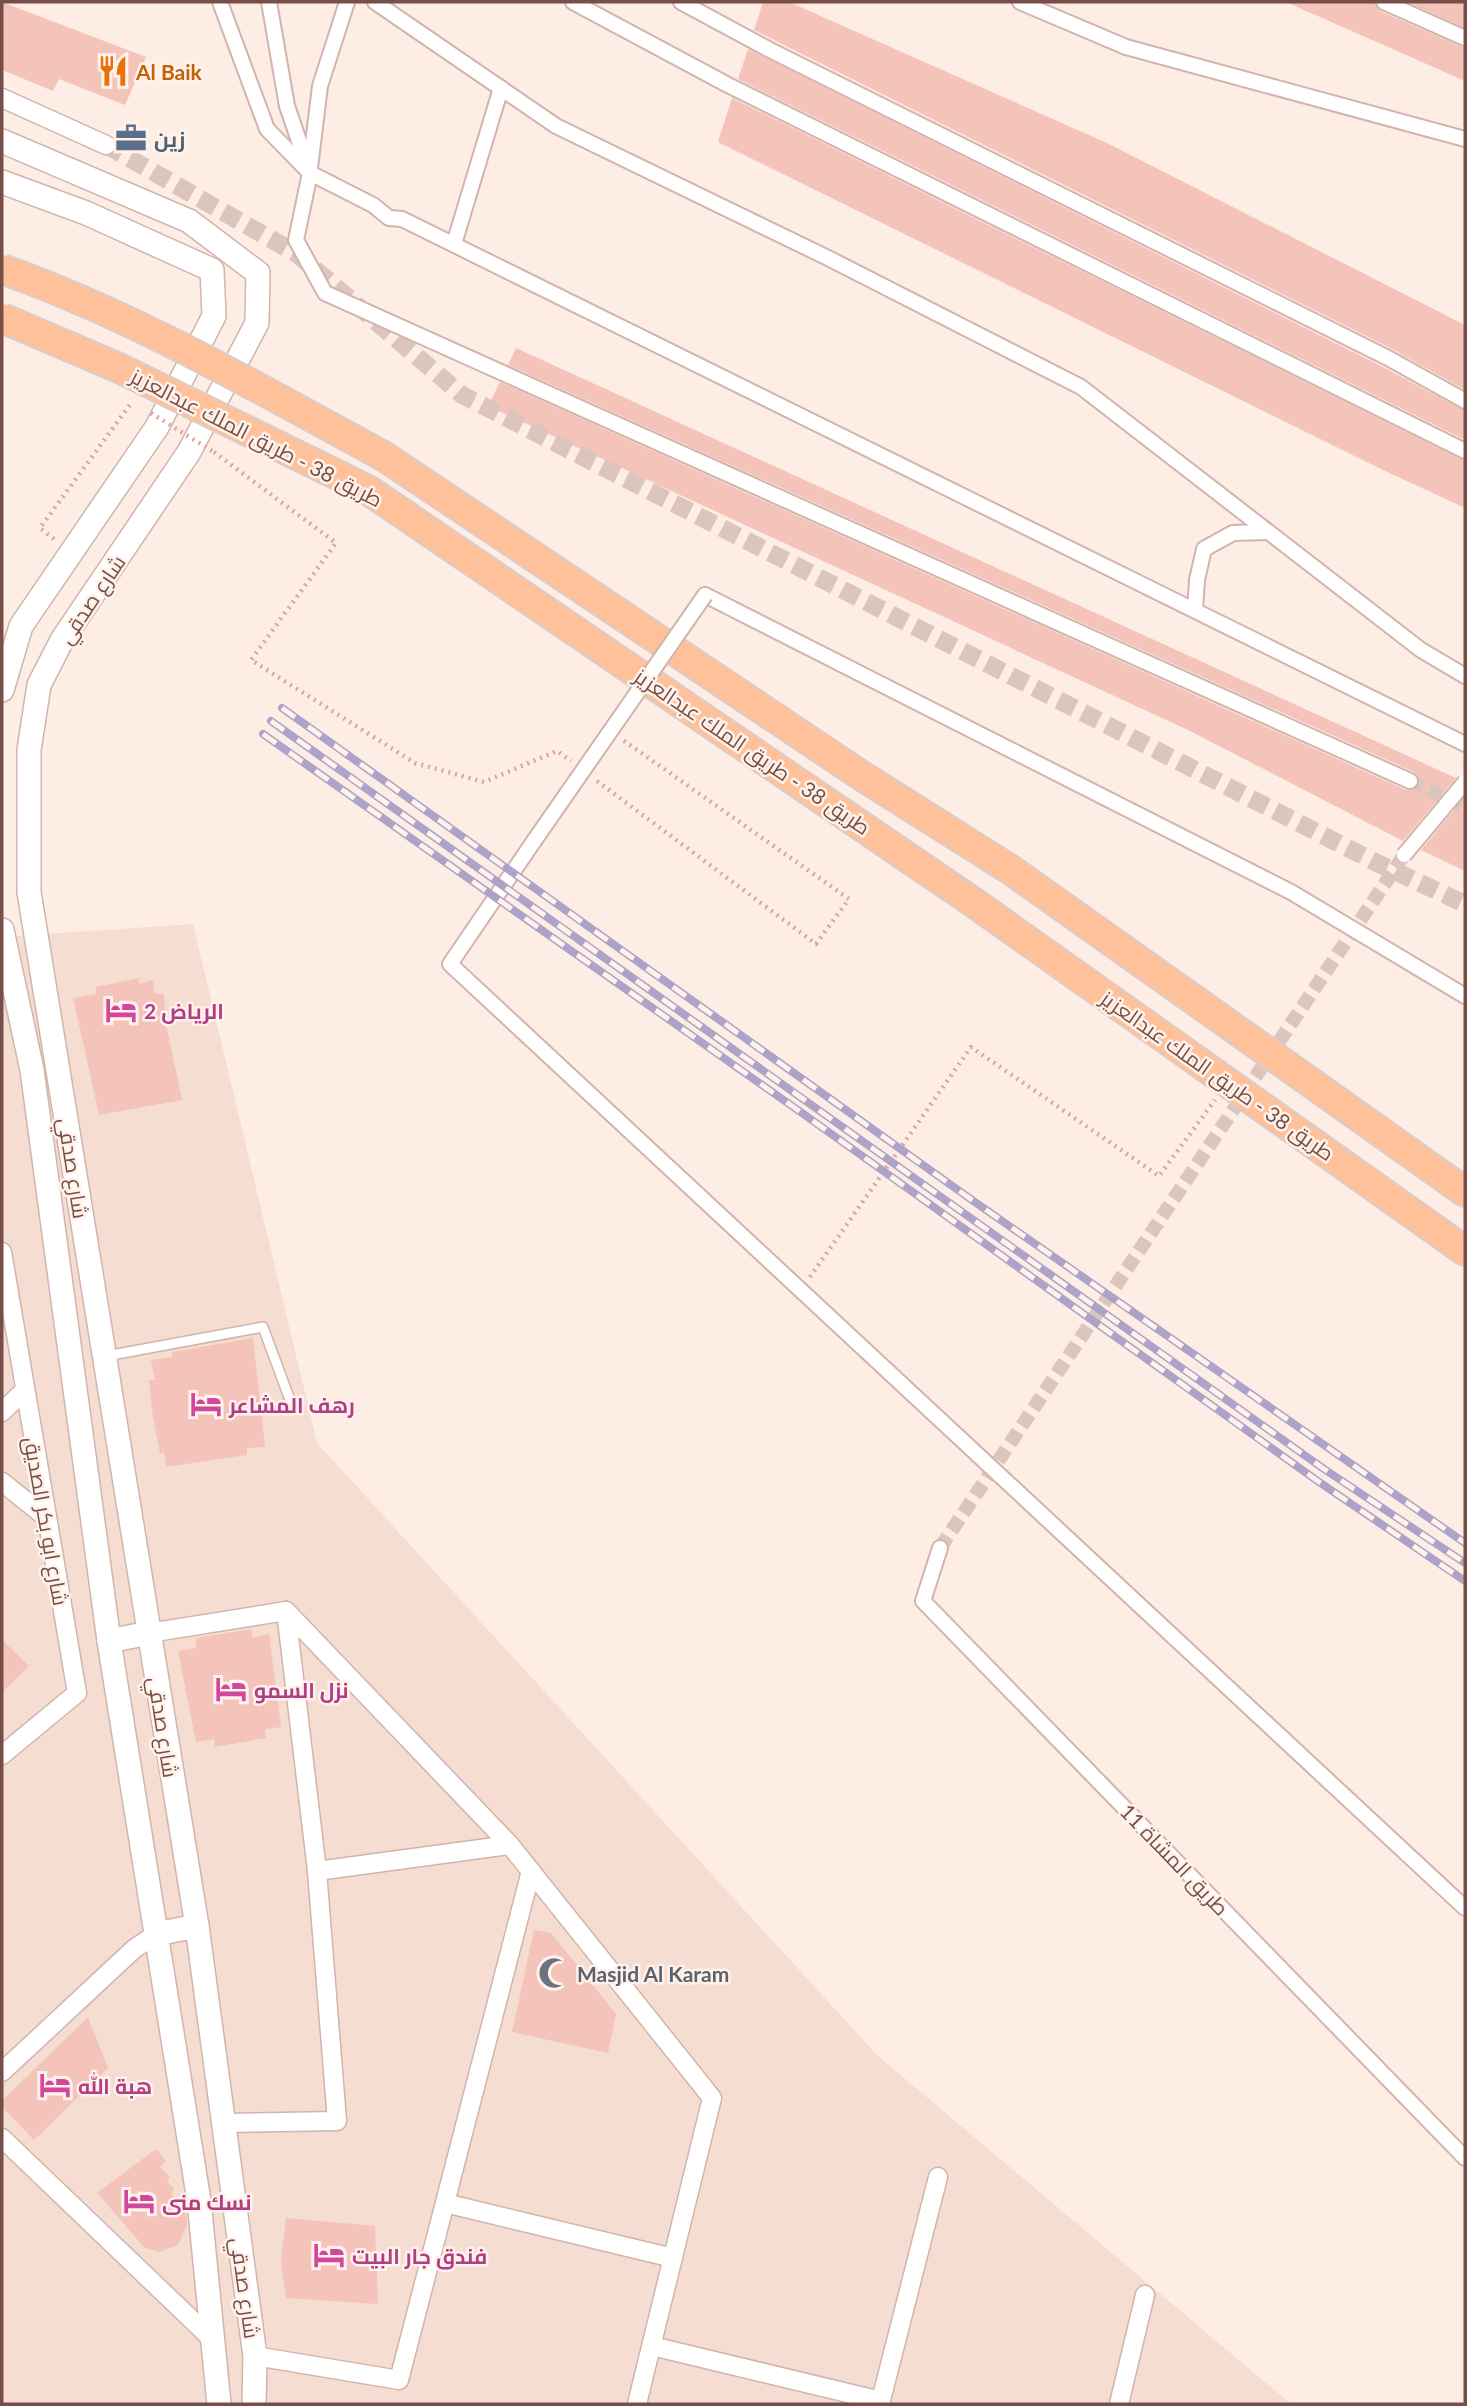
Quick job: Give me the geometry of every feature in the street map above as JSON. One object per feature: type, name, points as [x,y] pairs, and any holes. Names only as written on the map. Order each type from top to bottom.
[{"type":"main road","name":"طريق 38 - طريق الملك عبدالعزيز","points":[[2,269],[52,287],[194,354],[386,457],[862,776],[1011,870],[1465,1192]]},
{"type":"main road","name":"طريق 38 - طريق الملك عبدالعزيز","points":[[2,317],[119,368],[368,490],[962,894],[1465,1251]]},
{"type":"street","points":[[220,2],[267,129],[310,173],[373,205],[389,218],[409,223],[454,244],[1465,744]]},
{"type":"street","points":[[269,2],[293,122],[310,173]]},
{"type":"street","points":[[346,2],[320,86],[310,173],[296,240],[325,293],[497,368],[1410,781]]},
{"type":"street","points":[[375,2],[556,126],[826,257],[1081,387],[1421,650],[1465,676]]},
{"type":"street","points":[[573,2],[728,85],[1465,451]]},
{"type":"street","points":[[681,2],[770,50],[1388,358],[1465,401]]},
{"type":"street","points":[[1020,2],[1126,47],[1465,139]]},
{"type":"street","points":[[1384,2],[1465,38]]},
{"type":"street","points":[[454,244],[501,88]]},
{"type":"street","points":[[2,98],[106,145]]},
{"type":"street","name":"شارع صدقي","points":[[2,141],[189,221],[258,273],[257,323],[190,452],[62,640],[39,685],[29,750],[29,892],[197,1926],[255,2356],[254,2404]]},
{"type":"street","points":[[2,182],[86,213],[212,270],[233,254]]},
{"type":"street","name":"شارع صدقي","points":[[2,690],[21,626],[157,428],[214,316],[212,270]]},
{"type":"street","points":[[1195,610],[1197,580],[1204,550],[1233,533],[1268,532]]},
{"type":"street","points":[[1465,996],[1291,892],[705,596],[450,964],[1465,1908]]},
{"type":"street","points":[[1404,855],[1465,782]]},
{"type":"street","name":"شارع صدقي","points":[[2,930],[13,992],[32,1070],[109,1641],[199,2201],[219,2404]]},
{"type":"street","points":[[13,992],[44,986]]},
{"type":"street","name":"شارع ابو بكر الصديق","points":[[2,1252],[77,1693],[2,1755]]},
{"type":"street","points":[[2,1412],[25,1390]]},
{"type":"street","points":[[2,1482],[47,1518]]},
{"type":"street","name":"طريق المشاة 11","points":[[940,1548],[923,1601],[1465,2158]]},
{"type":"street","points":[[109,1641],[286,1611]]},
{"type":"street","points":[[286,1611],[510,1845],[712,2098],[637,2404]]},
{"type":"street","points":[[224,2123],[337,2121],[317,1871],[286,1611]]},
{"type":"street","points":[[317,1871],[510,1845]]},
{"type":"street","points":[[255,2356],[400,2380],[531,1871]]},
{"type":"street","points":[[2,2072],[134,1949],[156,1934],[197,1926]]},
{"type":"street","points":[[2,2138],[215,2342]]},
{"type":"street","points":[[652,2346],[881,2402],[938,2177]]},
{"type":"street","points":[[445,2203],[673,2258]]},
{"type":"street","points":[[1119,2404],[1145,2295]]},
{"type":"lane","points":[[104,1356],[263,1327],[290,1401]]},
{"type":"path","points":[[40,528],[132,402],[212,451],[336,543],[251,660],[415,763],[484,782],[557,751],[578,767]]},
{"type":"path","points":[[589,775],[816,944],[849,899],[610,731]]},
{"type":"path","points":[[801,1291],[971,1047],[1159,1176],[1227,1082]]},
{"type":"shaded area","points":[[193,924],[317,1443],[878,2056],[1291,2404],[2,2404],[2,937]]},
{"type":"building","points":[[2,2],[146,57],[125,105],[59,79],[53,91],[2,70]]},
{"type":"building","points":[[763,2],[789,2],[1107,143],[1465,325],[1465,390],[1392,349],[754,30]]},
{"type":"building","points":[[1286,2],[1375,2],[1380,11],[1465,48],[1465,81]]},
{"type":"building","points":[[1407,2],[1465,2],[1465,28]]},
{"type":"building","points":[[748,49],[1383,367],[1465,411],[1465,440],[738,79]]},
{"type":"building","points":[[732,98],[1465,461],[1465,508],[718,142]]},
{"type":"building","points":[[516,348],[1456,778],[1403,841],[1188,730],[488,406],[500,382],[1406,790],[1415,789],[1419,784],[1414,772],[508,365]]},
{"type":"building","points":[[1465,797],[1465,871],[1421,850]]},
{"type":"building","points":[[139,978],[139,984],[153,980],[154,993],[164,994],[166,1024],[182,1100],[99,1115],[73,998],[96,994],[96,987]]},
{"type":"building","name":"رهف المشاعر","points":[[253,1338],[265,1447],[247,1448],[247,1455],[166,1467],[164,1452],[160,1454],[152,1411],[149,1380],[155,1380],[151,1360],[173,1357],[172,1352]]},
{"type":"building","name":"نزل السمو","points":[[251,1629],[253,1638],[269,1634],[281,1727],[265,1729],[266,1738],[215,1747],[214,1739],[196,1742],[178,1651],[196,1648],[196,1638]]},
{"type":"building","points":[[2,1640],[29,1666],[2,1692]]},
{"type":"building","name":"Masjid Al Karam","points":[[534,1930],[551,1933],[616,2014],[608,2053],[512,2032]]},
{"type":"building","name":"هبة الله","points":[[88,2017],[108,2068],[34,2140],[2,2107],[2,2101]]},
{"type":"building","name":"نسك منى","points":[[156,2149],[166,2161],[160,2167],[170,2177],[167,2181],[174,2189],[171,2194],[175,2199],[173,2203],[186,2213],[187,2225],[178,2245],[159,2252],[145,2248],[97,2193]]},
{"type":"building","name":"فندق جار البيت","points":[[286,2218],[375,2226],[378,2304],[286,2298],[281,2263]]},
{"type":"tunnel","points":[[106,145],[297,254],[462,395],[1377,863],[1465,904]]},
{"type":"tunnel","points":[[1410,781],[1465,807]]},
{"type":"tunnel","points":[[940,1548],[1404,855]]},
{"type":"railway","points":[[282,708],[972,1200],[1465,1543]]},
{"type":"railway","points":[[271,721],[1324,1469],[1465,1563]]},
{"type":"railway","points":[[263,734],[802,1113],[1319,1482],[1465,1581]]},
{"type":"place","name":"Al Baik","points":[[113,71]]},
{"type":"place","name":"زين","points":[[131,138]]},
{"type":"place","name":"الرياض 2","points":[[121,1010]]},
{"type":"place","name":"رهف المشاعر","points":[[206,1404]]},
{"type":"place","name":"نزل السمو","points":[[231,1689]]},
{"type":"place","name":"Masjid Al Karam","points":[[554,1973]]},
{"type":"place","name":"هبة الله","points":[[55,2085]]},
{"type":"place","name":"نسك منى","points":[[139,2201]]},
{"type":"place","name":"فندق جار البيت","points":[[329,2255]]}]
